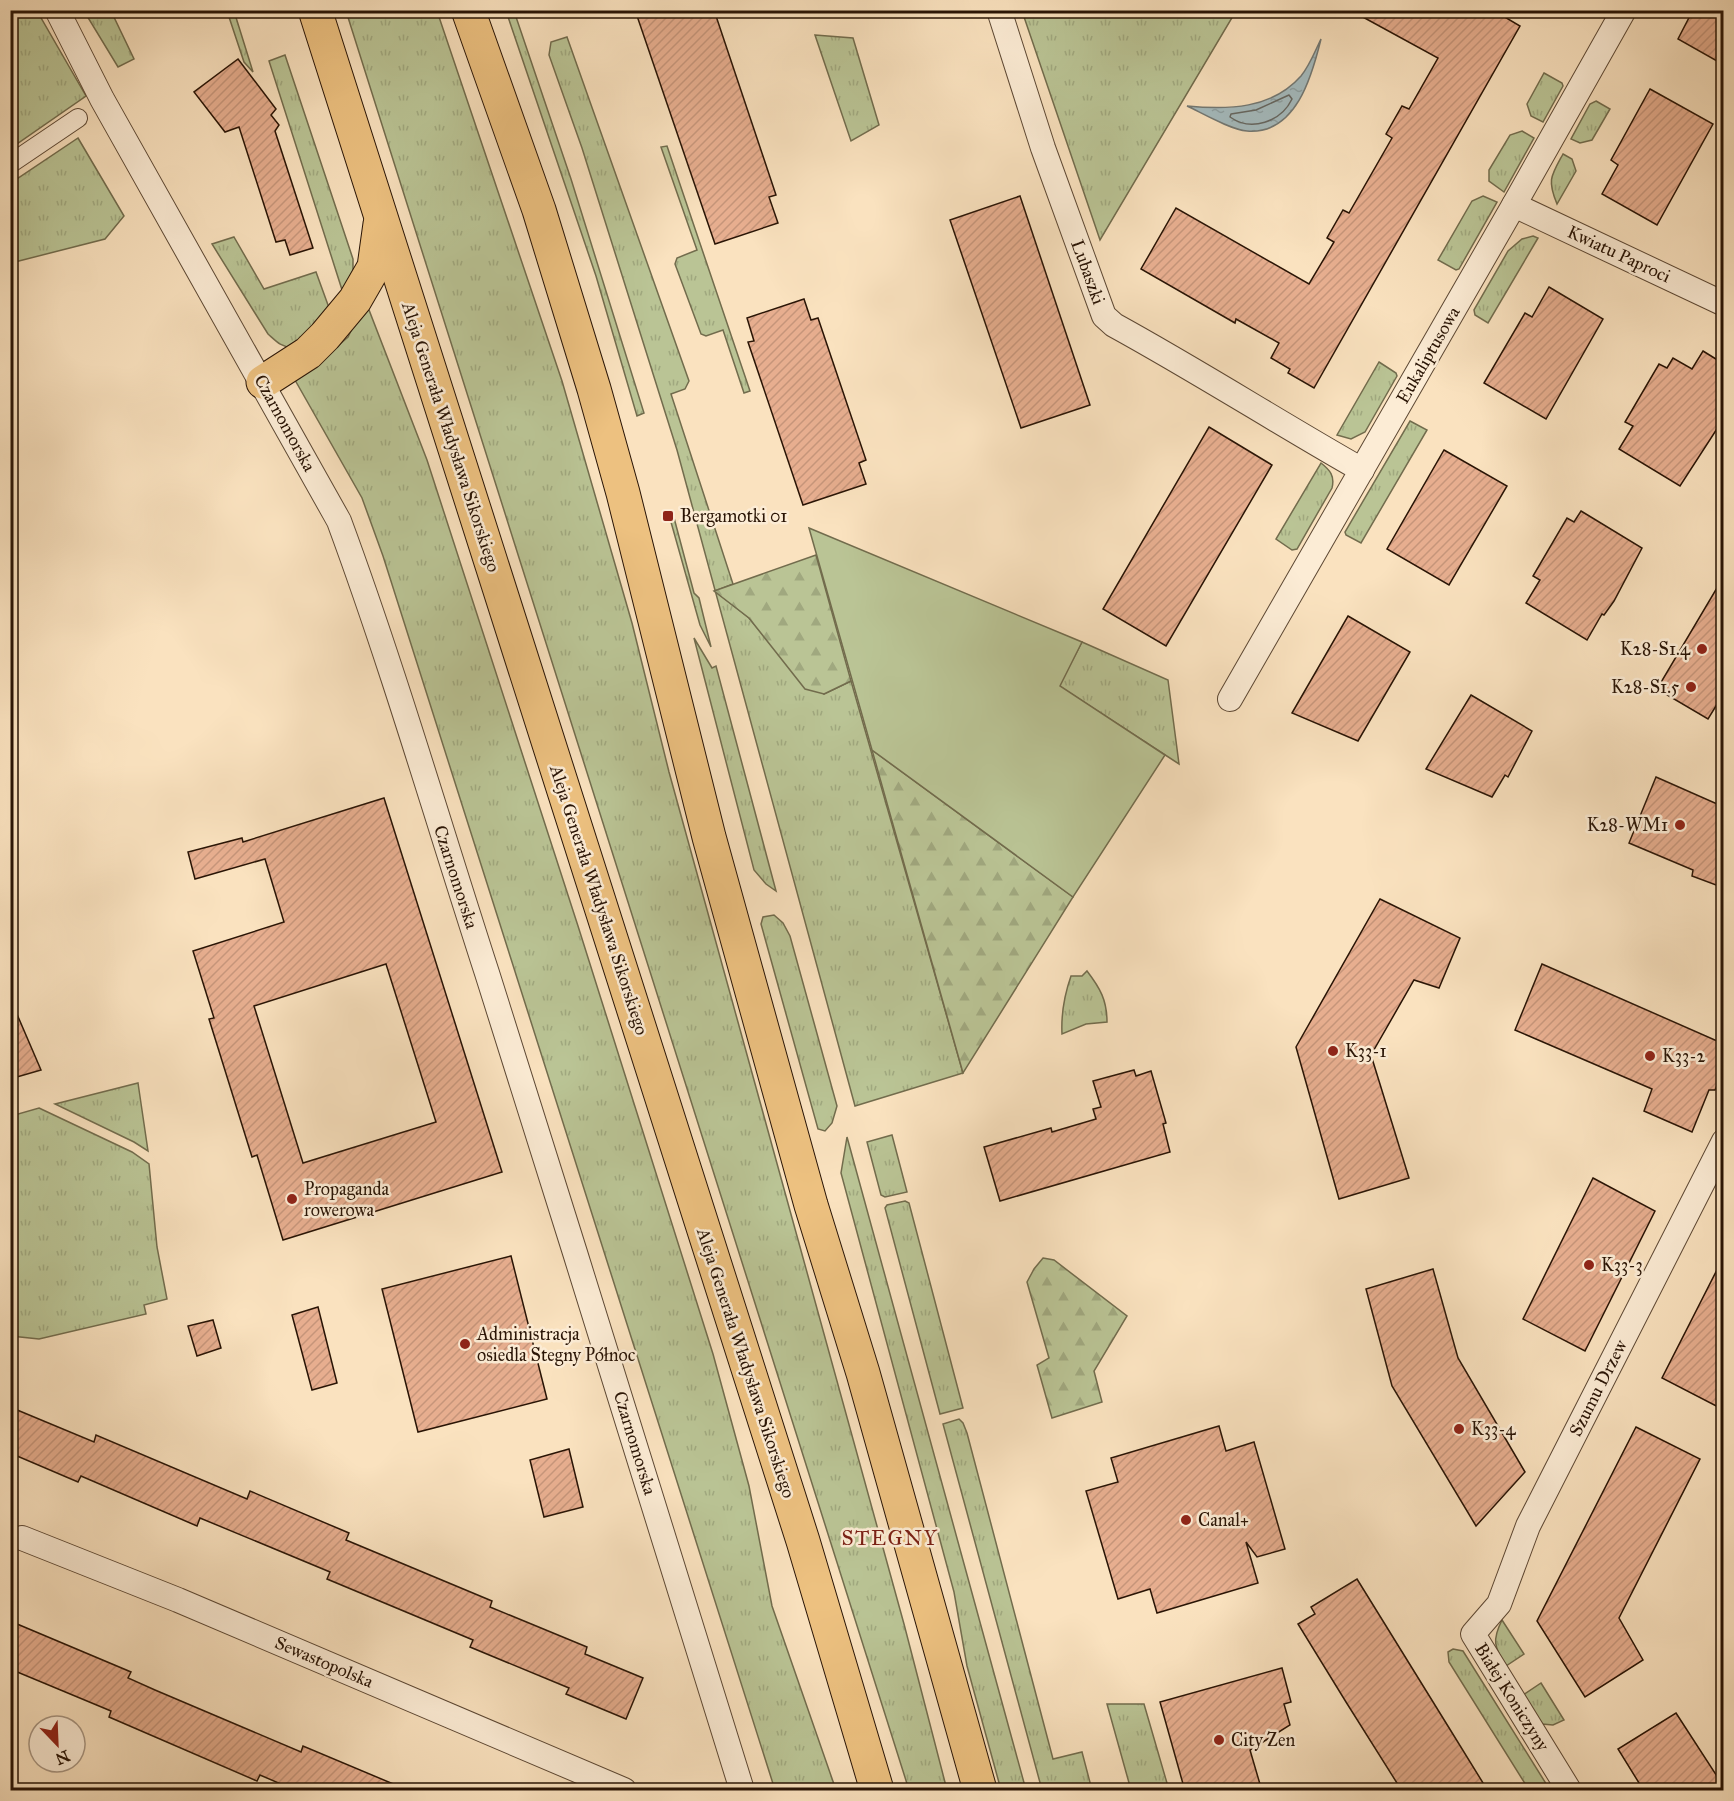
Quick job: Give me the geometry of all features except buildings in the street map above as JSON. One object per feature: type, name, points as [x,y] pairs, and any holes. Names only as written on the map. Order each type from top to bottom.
[{"type":"main road","name":"Aleja Generała Władysława Sikorskiego","points":[[315,10],[803,1541],[877,1791]]},
{"type":"main road","points":[[468,10],[539,210],[594,389],[626,505],[709,837],[811,1206],[863,1373],[980,1791]]},
{"type":"main road","points":[[262,382],[308,353],[355,300],[374,267],[381,216]]},
{"type":"street","name":"Czarnomorska","points":[[57,10],[102,99],[339,521],[530,1110],[742,1791]]},
{"type":"street","name":"Lubaszki","points":[[999,10],[1043,148],[1108,321],[1362,470]]},
{"type":"street","name":"Eukaliptusowa","points":[[1230,699],[1624,10]]},
{"type":"street","points":[[10,164],[78,118]]},
{"type":"street","name":"Kwiatu Paproci","points":[[1514,205],[1724,304]]},
{"type":"street","name":"Szumu Drzew","points":[[1473,1634],[1499,1604],[1528,1526],[1724,1141]]},
{"type":"street","name":"Sewastopolska","points":[[22,1538],[178,1600],[624,1791]]},
{"type":"street","name":"Białej Koniczyny","points":[[1473,1634],[1569,1791]]},
{"type":"green space","points":[[11,10],[37,11],[86,96],[11,148]]},
{"type":"green space","points":[[84,11],[111,11],[134,59],[118,67]]},
{"type":"green space","points":[[227,11],[234,11],[253,72],[244,62]]},
{"type":"green space","points":[[346,11],[437,11],[562,381],[632,623],[669,772],[904,1624],[947,1790],[909,1790]]},
{"type":"green space","points":[[506,11],[514,11],[571,179],[644,413],[637,416],[596,276]]},
{"type":"green space","points":[[1022,11],[1236,11],[1100,240]]},
{"type":"green space","points":[[815,35],[853,38],[879,125],[851,141]]},
{"type":"green space","points":[[567,37],[689,381],[685,389],[671,394],[733,584],[715,591],[677,450],[582,148],[549,55],[551,42]]},
{"type":"green space","points":[[285,55],[353,259],[353,275],[344,296],[269,61]]},
{"type":"green space","points":[[1544,73],[1562,83],[1563,86],[1543,122],[1531,116],[1527,104]]},
{"type":"green space","points":[[1596,101],[1610,109],[1592,140],[1580,143],[1571,139],[1590,104]]},
{"type":"green space","points":[[1522,131],[1534,138],[1504,192],[1489,181],[1489,170],[1510,135]]},
{"type":"green space","points":[[78,138],[124,216],[105,239],[11,263],[11,183]]},
{"type":"green space","points":[[667,146],[750,391],[744,393],[723,330],[706,336],[701,334],[675,264],[677,258],[697,250],[661,147]]},
{"type":"green space","points":[[1563,154],[1572,159],[1576,171],[1557,204],[1551,183]]},
{"type":"green space","points":[[1483,196],[1497,202],[1459,269],[1456,270],[1438,260],[1472,201]]},
{"type":"green space","points":[[1533,236],[1538,238],[1488,323],[1475,315],[1474,310],[1508,251],[1522,239]]},
{"type":"green space","points":[[234,237],[264,289],[316,272],[332,316],[291,347],[276,341],[268,334],[212,244]]},
{"type":"green space","points":[[361,310],[369,310],[427,460],[578,926],[713,1354],[749,1486],[772,1606],[836,1790],[775,1790],[383,556],[362,498],[295,380],[348,337]]},
{"type":"green space","points":[[1379,362],[1397,376],[1365,432],[1351,439],[1337,435]]},
{"type":"green space","points":[[1410,421],[1427,430],[1361,543],[1346,535],[1345,532]]},
{"type":"green space","points":[[1321,463],[1331,474],[1332,488],[1297,549],[1292,550],[1276,539]]},
{"type":"green space","points":[[673,514],[694,593],[699,598],[711,647],[700,625],[669,515]]},
{"type":"green space","points":[[809,528],[1082,642],[1060,686],[1165,755],[1073,897],[872,750]]},
{"type":"green space","points":[[816,555],[851,681],[824,694],[805,689],[749,618],[714,591]]},
{"type":"green space","points":[[715,591],[749,618],[769,642],[824,694],[851,681],[963,1073],[855,1106]]},
{"type":"green space","points":[[694,638],[712,668],[716,666],[776,891],[766,884],[754,870]]},
{"type":"green space","points":[[1082,642],[1168,680],[1179,764],[1059,686]]},
{"type":"green space","points":[[872,750],[1073,897],[963,1073]]},
{"type":"green space","points":[[774,915],[783,923],[790,936],[837,1106],[832,1123],[825,1131],[818,1129],[761,924],[763,917]]},
{"type":"green space","points":[[1087,971],[1102,995],[1107,1022],[1086,1024],[1062,1034],[1066,991],[1071,976],[1082,976]]},
{"type":"green space","points":[[138,1083],[148,1151],[55,1104]]},
{"type":"green space","points":[[39,1108],[132,1152],[149,1164],[157,1247],[167,1299],[144,1305],[146,1314],[39,1339],[11,1336],[11,1116]]},
{"type":"green space","points":[[892,1135],[907,1192],[885,1197],[881,1195],[867,1142]]},
{"type":"green space","points":[[847,1137],[1026,1790],[1001,1790],[967,1666],[954,1592],[841,1173]]},
{"type":"green space","points":[[905,1201],[909,1203],[963,1408],[940,1414],[885,1208],[887,1205]]},
{"type":"green space","points":[[1043,1258],[1054,1260],[1127,1316],[1094,1371],[1102,1402],[1052,1418],[1037,1365],[1049,1358],[1027,1282]]},
{"type":"green space","points":[[959,1419],[967,1433],[1053,1759],[1082,1752],[1092,1790],[1042,1790],[943,1424]]},
{"type":"green space","points":[[1502,1620],[1524,1654],[1506,1666],[1496,1643]]},
{"type":"green space","points":[[1453,1649],[1463,1651],[1550,1790],[1529,1790],[1449,1662],[1448,1652]]},
{"type":"green space","points":[[1541,1683],[1564,1720],[1553,1725],[1542,1724],[1523,1695]]},
{"type":"green space","points":[[1107,1704],[1144,1704],[1169,1790],[1131,1790]]},
{"type":"water","points":[[1321,39],[1307,85],[1290,113],[1278,124],[1264,130],[1240,130],[1187,106],[1233,107],[1263,101],[1277,95],[1301,76]]},
{"type":"place","name":"Bergamotki 01","points":[[668,516]]},
{"type":"place","name":"K28-S1.4","points":[[1702,649]]},
{"type":"place","name":"K28-S1.5","points":[[1691,687]]},
{"type":"place","name":"K28-WM1","points":[[1680,825]]},
{"type":"place","name":"K33-1","points":[[1333,1051]]},
{"type":"place","name":"K33-2","points":[[1650,1056]]},
{"type":"place","name":"Propaganda rowerowa","points":[[292,1199]]},
{"type":"place","name":"K33-3","points":[[1589,1265]]},
{"type":"place","name":"Administracja osiedla Stegny Północ","points":[[465,1344]]},
{"type":"place","name":"K33-4","points":[[1459,1429]]},
{"type":"place","name":"Canal+","points":[[1186,1520]]},
{"type":"place","name":"City Zen","points":[[1219,1740]]},
{"type":"district","name":"STEGNY","points":[[890,1538]]}]
